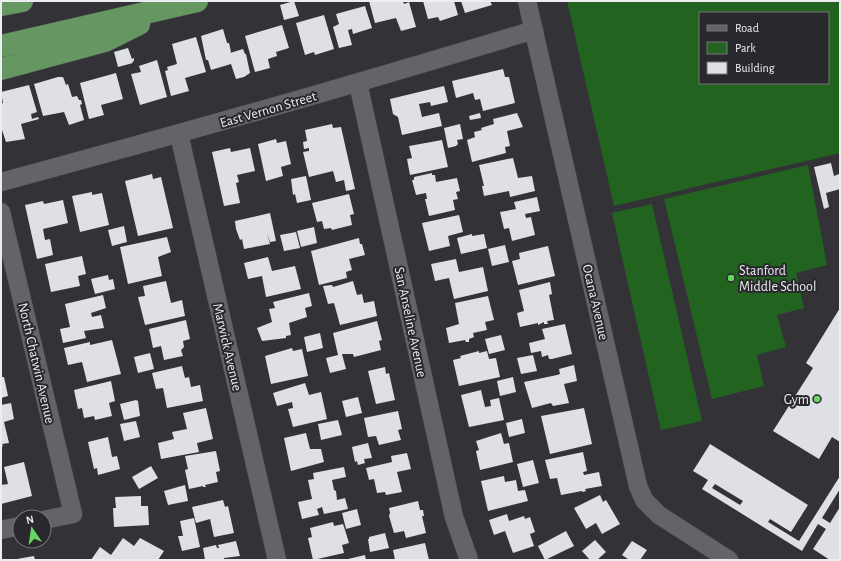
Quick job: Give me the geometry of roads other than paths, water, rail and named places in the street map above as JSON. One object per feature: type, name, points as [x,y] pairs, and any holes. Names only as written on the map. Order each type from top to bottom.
[{"type":"highway","points":[[1,6],[22,1]]},
{"type":"highway","points":[[1,46],[197,1]]},
{"type":"highway","points":[[1,69],[105,41],[171,8]]},
{"type":"street","name":"Ocana Avenue","points":[[528,1],[638,486],[644,500],[659,514],[729,560]]},
{"type":"street","name":"East Vernon Street","points":[[1,182],[180,134],[358,83],[534,30]]},
{"type":"street","name":"San Anseline Avenue","points":[[358,83],[454,517],[469,560]]},
{"type":"street","name":"Marwick Avenue","points":[[180,134],[277,560]]},
{"type":"street","name":"North Chatwin Avenue","points":[[1,212],[72,514],[52,518]]},
{"type":"street","points":[[1,530],[12,528]]},
{"type":"place","name":"Stanford Middle School","points":[[731,278]]},
{"type":"place","name":"Gym","points":[[817,399]]}]
